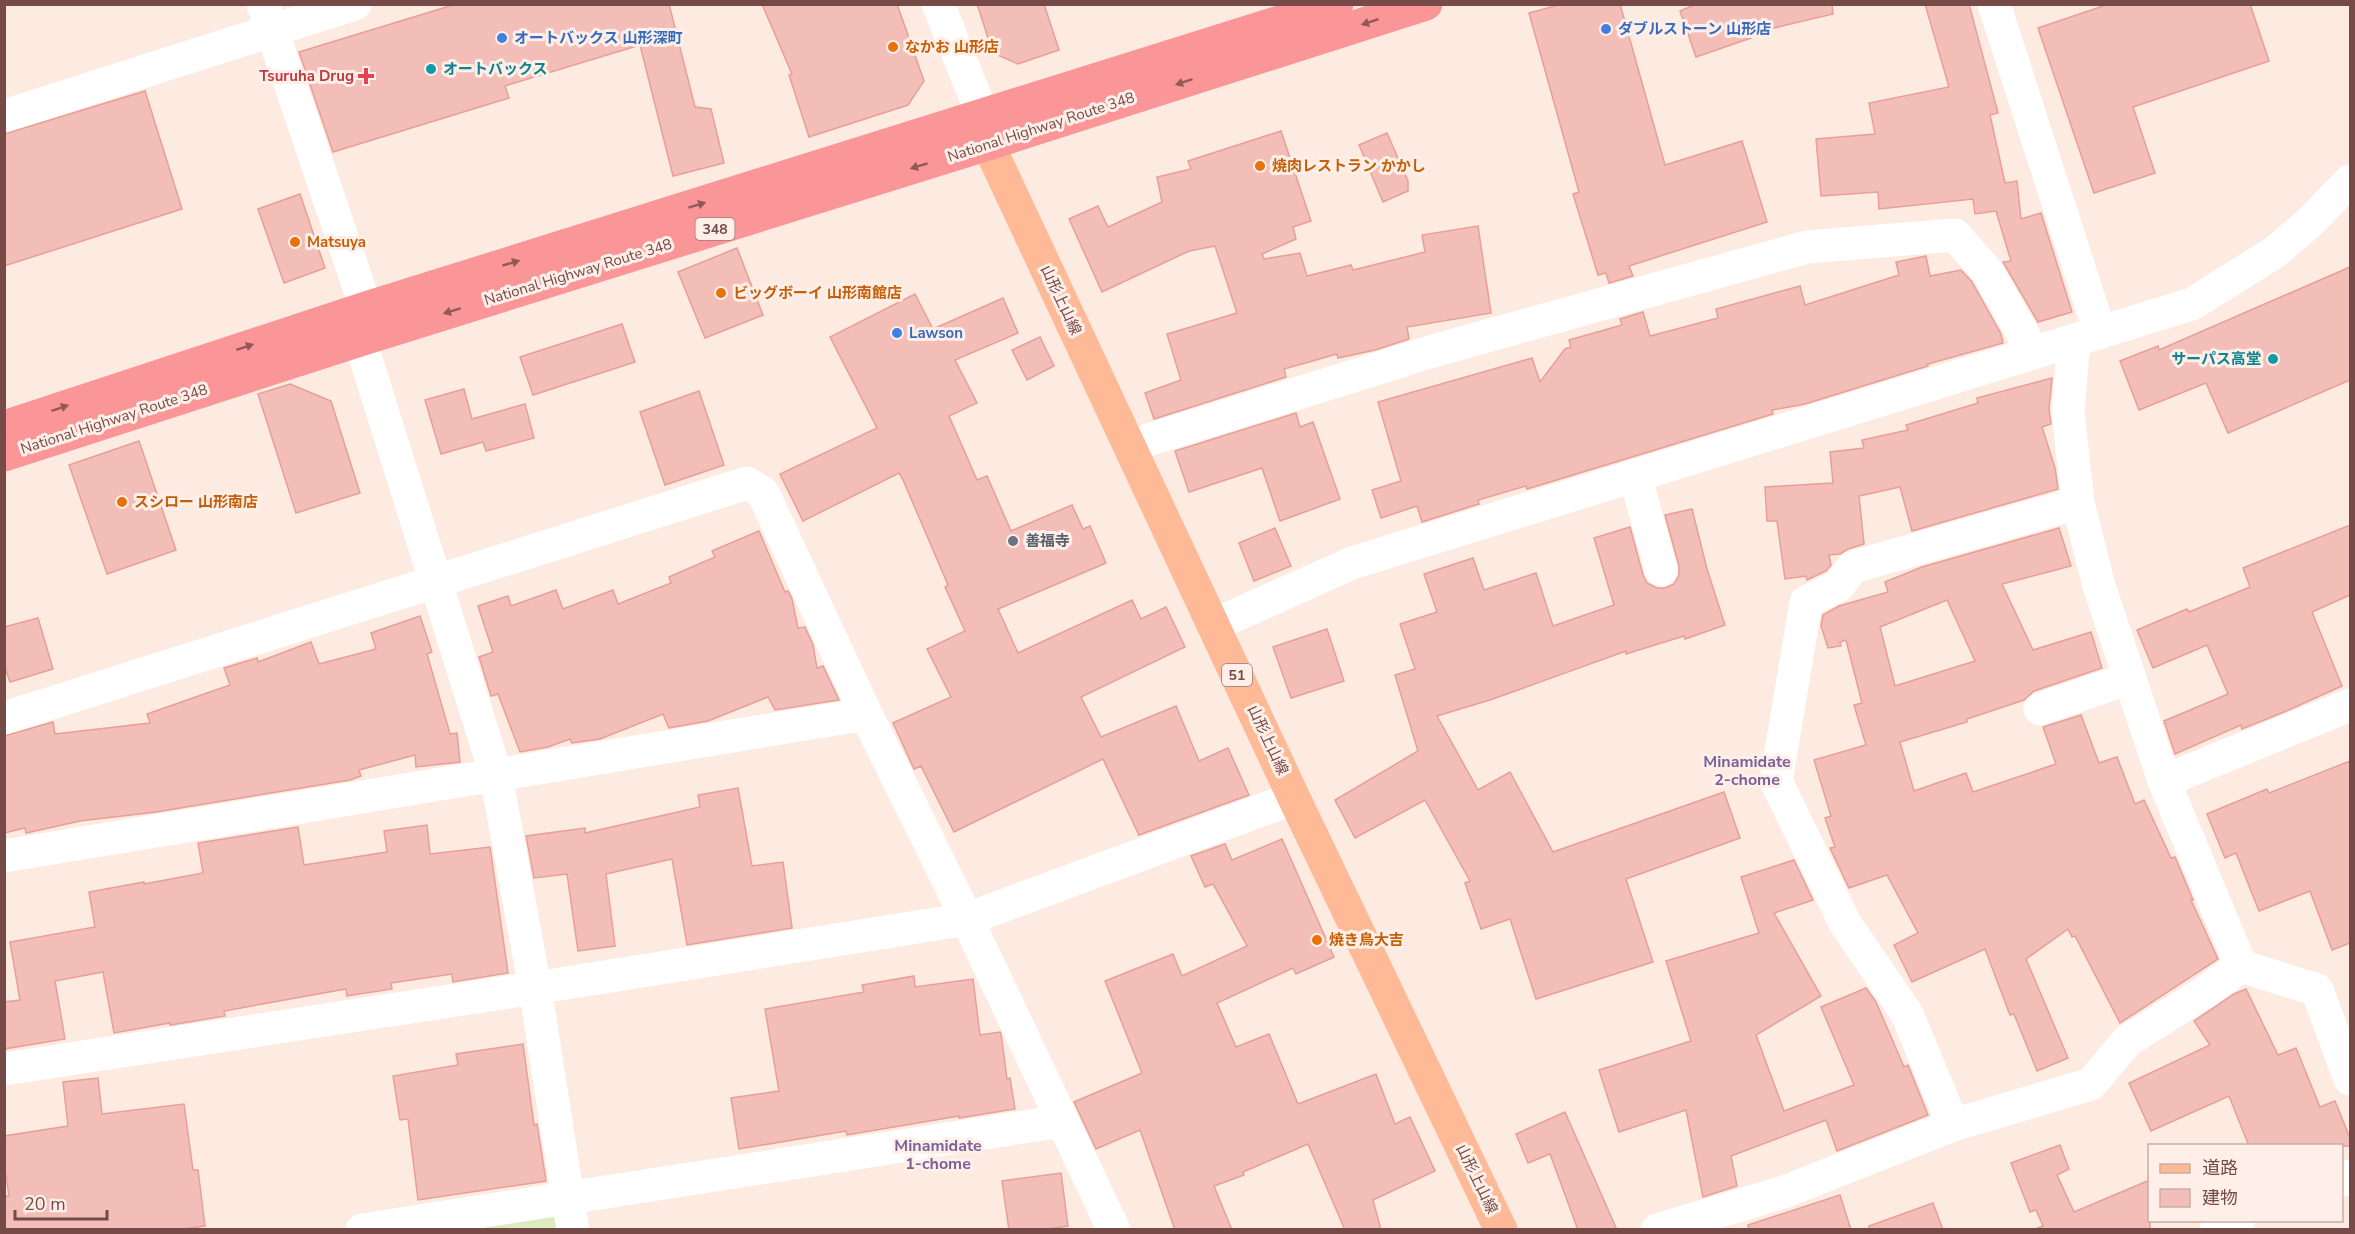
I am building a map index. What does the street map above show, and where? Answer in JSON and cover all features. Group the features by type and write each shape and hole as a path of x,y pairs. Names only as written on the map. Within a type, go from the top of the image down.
{"highway":[{"name":"National Highway Route 348","path":"4,455 360,340 986,130 1337,4"},
{"name":"National Highway Route 348","path":"4,427 366,308 1426,4"}],"main road":[{"name":"山形上山線","path":"986,130 1128,446 1501,1230"}],"street":[{"path":"4,116 267,17 355,4"},
{"path":"938,4 986,130"},
{"path":"1994,4 2087,337 2068,411 2078,503 2099,586 2164,781 2241,966 2317,990 2350,1079"},
{"path":"267,17 366,308"},
{"path":"1214,625 1352,563 2192,304 2275,252 2309,223 2350,181"},
{"path":"1128,446 1433,351 1807,247 1955,235 1987,271 2033,352"},
{"path":"360,340 496,775 535,988 573,1230"},
{"path":"1635,475 1661,570"},
{"path":"4,718 747,483 763,493 866,714 967,919 1114,1230"},
{"path":"1953,1125 1906,1014 1845,923 1776,781 1806,602 1838,586 1853,567 2078,503"},
{"path":"2040,709 2130,678"},
{"path":"2164,781 2350,705"},
{"path":"4,856 866,714"},
{"path":"4,1069 967,919 1294,798"},
{"path":"1658,1230 1784,1192 1953,1125 2091,1084 2127,1041 2205,992 2241,966"},
{"path":"362,1230 1062,1121"},
{"path":"2216,1230 2236,1222"}],"green space":[{"path":"568,1197 573,1230 362,1230"}],"building":[{"name":"オートバックス","path":"456,4 669,4 695,107 711,109 724,163 673,176 640,45 505,86 509,98 333,152 299,52"},
{"path":"762,4 897,4 924,81 908,105 809,137 789,75 792,74"},
{"path":"977,4 1044,4 1059,50 1018,64 993,53"},
{"path":"1562,4 1620,4 1665,165 1742,141 1767,222 1629,266 1633,276 1609,283 1606,273 1598,275 1573,194 1579,192 1529,13"},
{"path":"1697,4 1832,4 1833,14 1749,34 1751,38 1696,57 1680,11"},
{"path":"1925,4 1969,4 1998,113 1990,115 2005,183 2017,181 2021,219 2041,213 2072,312 2038,322 2003,262 2011,261 1996,211 1975,214 1973,199 1879,209 1878,192 1821,196 1816,139 1875,134 1869,103 1949,87"},
{"path":"2109,4 2250,4 2269,61 2133,107 2155,173 2094,193 2038,28"},
{"path":"145,91 182,209 4,266 4,134"},
{"path":"1281,131 1311,221 1293,227 1296,239 1262,254 1264,259 1300,253 1307,276 1351,265 1353,270 1425,252 1422,235 1478,226 1491,313 1407,327 1409,339 1375,350 1338,358 1337,354 1284,369 1286,377 1154,419 1145,393 1181,380 1167,334 1237,313 1215,246 1189,251 1102,292 1069,219 1098,206 1108,227 1162,202 1157,177 1191,169 1188,161"},
{"path":"1387,133 1408,181 1408,191 1383,202 1359,145"},
{"path":"300,194 325,268 284,283 258,209"},
{"name":"ビッグボーイ 山形南館店","path":"737,248 763,315 705,338 678,272"},
{"path":"1926,256 1930,276 1961,270 1972,282 2001,334 2003,343 1928,364 1928,366 1805,404 1772,410 1773,414 1527,489 1526,486 1478,500 1479,504 1422,522 1417,506 1381,518 1372,490 1401,481 1378,402 1532,358 1540,382 1565,349 1571,347 1569,340 1622,325 1620,319 1643,312 1650,336 1718,318 1716,309 1800,286 1805,305 1899,275 1896,262"},
{"name":"サーパス高堂","path":"2350,267 2350,380 2228,433 2206,383 2139,410 2120,361 2158,346 2159,350"},
{"path":"915,294 933,329 1003,298 1018,333 955,360 977,403 949,416 977,480 987,476 1011,531 1072,505 1083,529 1090,526 1106,563 998,609 1018,653 1132,600 1141,619 1166,607 1185,647 1081,697 1101,737 1176,706 1199,761 1228,748 1249,795 1139,835 1103,759 954,832 921,766 914,769 893,723 951,697 927,649 965,631 903,480 899,473 803,521 780,474 877,428 830,337"},
{"path":"622,324 635,362 533,395 520,357"},
{"path":"1040,337 1054,366 1027,380 1012,350"},
{"path":"2052,378 2049,409 2051,424 2042,427 2055,468 2058,489 1912,531 1900,487 1859,496 1864,544 1840,554 1829,555 1831,565 1826,571 1807,580 1806,576 1785,579 1777,521 1767,521 1765,487 1833,483 1830,452 1864,448 1862,440 1908,430 1906,425 1978,403 1977,398"},
{"path":"290,384 331,401 360,493 296,513 258,394"},
{"path":"464,389 472,419 525,404 534,438 486,451 483,442 441,454 425,400"},
{"path":"699,391 724,465 665,485 640,412"},
{"path":"1296,413 1300,427 1313,422 1340,499 1280,521 1262,468 1189,492 1175,451"},
{"path":"139,441 176,550 107,574 69,465"},
{"path":"1692,509 1707,569 1725,625 1685,639 1684,636 1626,654 1626,651 1493,699 1437,716 1478,790 1510,772 1553,852 1724,792 1740,838 1626,879 1653,962 1536,999 1510,919 1481,929 1465,883 1470,881 1425,800 1355,838 1335,800 1418,751 1395,675 1415,669 1400,624 1437,612 1424,574 1473,558 1484,590 1536,573 1553,626 1614,605 1594,538 1630,527 1647,583 1657,588 1665,588 1674,584 1679,575 1679,566 1665,515"},
{"path":"2350,525 2350,595 2312,612 2342,686 2284,712 2242,729 2241,725 2175,754 2164,721 2228,694 2207,645 2153,668 2137,630 2187,609 2189,612 2250,587 2243,568"},
{"path":"1275,528 1291,566 1254,581 1239,543"},
{"path":"2059,528 2071,566 2002,584 2033,650 2091,632 2102,668 2034,691 2024,700 1967,719 1967,722 1900,742 1914,791 1966,773 1973,792 2056,764 2043,727 2081,715 2099,763 2117,757 2135,804 2144,800 2171,858 2175,857 2193,900 2191,900 2218,959 2120,1023 2075,936 2072,937 2068,929 2026,959 2068,1058 2037,1071 2014,1014 2010,1015 1985,949 1912,982 1894,945 1918,933 1887,875 1849,888 1830,848 1835,847 1825,818 1831,816 1814,760 1866,745 1854,705 1862,703 1846,640 1840,642 1841,646 1828,648 1821,626 1823,615 1839,606 1888,592 1885,582 1922,567","holes":["1947,600 1975,661 1895,686 1880,627"]},
{"path":"759,531 785,592 788,591 792,599 798,628 805,627 813,645 817,668 823,666 839,700 775,710 768,697 708,721 669,728 663,714 600,739 572,743 570,739 548,747 520,752 498,694 491,696 479,657 493,652 478,606 508,596 511,606 556,590 563,609 613,590 618,604 671,583 669,577 715,557 712,551"},
{"path":"420,616 432,652 427,654 450,734 457,733 460,762 416,767 415,755 359,770 361,776 350,780 156,812 80,821 26,833 25,828 4,833 4,736 53,722 55,734 150,723 147,714 230,685 224,668 257,658 258,662 311,642 319,664 376,649 371,633"},
{"path":"38,618 53,669 10,682 4,665 4,627"},
{"path":"1327,629 1344,681 1291,698 1273,647"},
{"path":"2350,761 2350,943 2332,950 2310,891 2259,911 2236,853 2225,858 2207,814 2267,789 2269,793"},
{"path":"738,788 752,866 783,862 792,928 687,945 672,859 606,874 615,946 578,951 567,874 534,878 526,836 585,828 585,833 700,807 698,795"},
{"path":"427,825 430,854 490,847 508,973 453,982 452,974 391,983 392,989 347,996 346,989 224,1011 225,1016 114,1033 103,972 55,981 65,1039 4,1049 4,1002 20,1000 10,942 95,927 89,892 203,873 198,843 298,827 304,865 387,852 384,831"},
{"path":"1282,839 1334,957 1296,974 1293,968 1217,1003 1236,1047 1269,1034 1298,1104 1376,1074 1395,1124 1410,1117 1435,1171 1373,1200 1381,1230 1345,1230 1308,1144 1243,1172 1244,1175 1214,1186 1232,1230 1175,1230 1140,1130 1096,1149 1074,1102 1142,1073 1105,981 1173,954 1182,976 1247,946 1213,884 1205,887 1191,856 1225,844 1232,860"},
{"path":"1794,860 1813,900 1774,913 1821,996 1756,1035 1784,1111 1854,1085 1821,1007 1866,988 1876,1002 1904,1067 1908,1065 1928,1115 1837,1151 1826,1120 1731,1156 1737,1186 1703,1197 1686,1110 1619,1132 1599,1070 1691,1041 1666,961 1759,933 1741,877"},
{"path":"914,976 915,987 973,979 980,1035 1000,1032 1001,1034 1007,1079 1010,1078 1015,1109 847,1135 846,1131 739,1149 731,1098 779,1091 765,1009 864,992 862,985"},
{"path":"2246,989 2278,1055 2296,1048 2320,1107 2335,1101 2350,1138 2350,1146 2343,1146 2343,1144 2248,1144 2229,1096 2151,1131 2129,1083 2210,1045 2194,1021 2234,994"},
{"path":"523,1044 534,1125 537,1124 546,1181 418,1200 408,1119 400,1120 393,1076 458,1065 456,1054"},
{"path":"98,1078 102,1114 184,1104 193,1170 198,1170 205,1226 175,1230 4,1230 4,1196 9,1196 4,1163 4,1136 68,1126 63,1082"},
{"path":"1565,1112 1617,1230 1578,1230 1550,1154 1528,1163 1516,1134"},
{"path":"2060,1145 2069,1169 2057,1175 2074,1212 2148,1181 2150,1230 2033,1230 2043,1226 2036,1210 2030,1212 2011,1163"},
{"path":"1061,1173 1068,1226 1040,1230 1009,1230 1002,1181"},
{"path":"1840,1195 1851,1230 1749,1230 1748,1225"},
{"path":"1933,1203 1943,1230 1869,1230 1869,1226"}],"place":[{"name":"ダブルストーン 山形店","path":"1606,29"},
{"name":"オートバックス 山形深町","path":"502,38"},
{"name":"なかお 山形店","path":"893,47"},
{"name":"オートバックス","path":"431,69"},
{"name":"Tsuruha Drug","path":"366,76"},
{"name":"焼肉レストラン かかし","path":"1260,166"},
{"name":"Matsuya","path":"295,242"},
{"name":"ビッグボーイ 山形南館店","path":"721,293"},
{"name":"Lawson","path":"897,333"},
{"name":"サーパス高堂","path":"2273,359"},
{"name":"スシロー 山形南店","path":"122,502"},
{"name":"善福寺","path":"1013,541"},
{"name":"焼き鳥大吉","path":"1317,940"}],"district":[{"name":"Minamidate 2-chome","path":"1747,771"},
{"name":"Minamidate 1-chome","path":"938,1155"}]}
